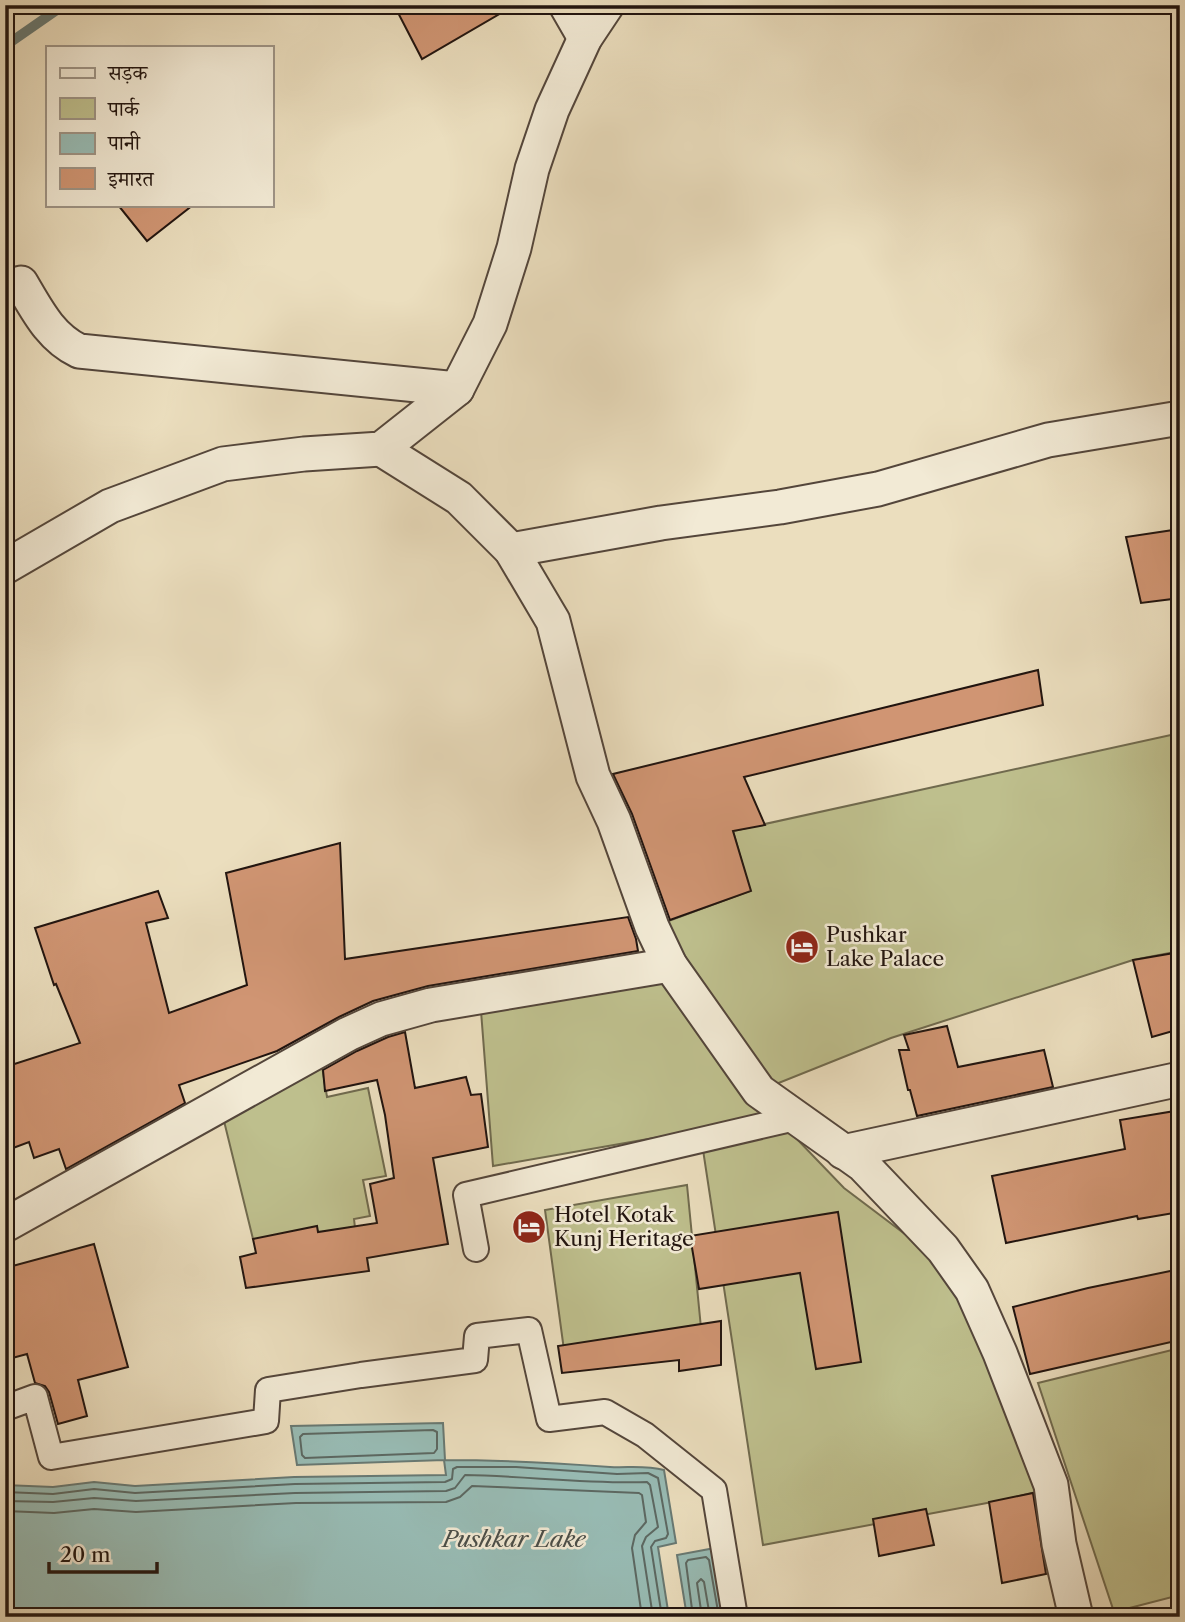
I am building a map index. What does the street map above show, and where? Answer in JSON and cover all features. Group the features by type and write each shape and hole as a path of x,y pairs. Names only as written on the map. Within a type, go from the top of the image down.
{"street":[{"path":"566,5 585,38"},
{"path":"5,567 110,506 223,464 304,454 382,449 457,389 490,324 514,248 532,169 552,110 585,38 607,5"},
{"path":"21,283 51,332 64,344 79,351 457,389"},
{"path":"511,550 878,489 1048,440 1180,418"},
{"path":"382,449 459,498 511,550 553,621 593,776 614,821 652,927 670,965 759,1091 863,1165 943,1249 972,1290 983,1311 1051,1485 1059,1544 1076,1617"},
{"path":"6,1221 348,1034 381,1019 431,1005 670,965"},
{"path":"843,1152 1180,1079"},
{"path":"475,1249 466,1195 795,1118"},
{"path":"5,1408 35,1397 51,1457 266,1420 268,1390 475,1360 477,1336 529,1330 549,1419 605,1412 645,1436 714,1490 735,1617"}],"green space":[{"path":"1180,733 1180,951 1133,960 891,1038 761,1090 655,926 750,891 733,831"},
{"path":"668,971 742,1082 844,1188 987,1296 1049,1489 763,1545 700,1130 493,1166 481,1011"},
{"path":"322,1066 327,1097 368,1088 386,1176 363,1180 370,1216 354,1219 356,1236 253,1239 224,1121"},
{"path":"687,1185 701,1328 564,1350 545,1210"},
{"path":"1180,1348 1180,1595 1114,1612 1038,1383"}],"water":[{"name":"Pushkar Lake","path":"443,1423 445,1460 664,1470 676,1543 658,1547 669,1617 5,1617 5,1485 53,1487 94,1482 135,1486 294,1477 446,1475 444,1460 297,1465 291,1426"},
{"path":"715,1548 726,1617 687,1617 677,1555"}],"building":[{"path":"394,5 515,5 422,59"},
{"path":"119,206 192,206 147,241"},
{"path":"1180,529 1180,598 1141,603 1126,537"},
{"path":"1038,670 1043,705 744,777 765,825 733,831 751,891 670,920 632,814 613,774"},
{"path":"340,843 345,959 628,917 638,951 428,986 373,1001 277,1051 179,1085 185,1103 66,1169 59,1149 34,1158 29,1142 5,1151 5,1067 80,1043 56,984 54,985 35,928 158,891 168,918 146,923 169,1013 247,985 226,873"},
{"path":"1180,952 1180,1029 1152,1037 1133,960"},
{"path":"947,1026 958,1067 1044,1050 1053,1087 917,1116 899,1050 909,1050 904,1035"},
{"path":"405,1032 415,1088 466,1077 471,1095 481,1094 488,1147 433,1158 448,1244 367,1258 369,1271 246,1288 240,1257 256,1253 253,1239 317,1226 318,1232 377,1223 370,1184 394,1178 377,1080 325,1091 323,1070 357,1051"},
{"path":"1175,1111 1180,1140 1180,1212 1138,1219 1137,1216 1006,1243 992,1176 1125,1149 1120,1120"},
{"path":"838,1212 861,1362 816,1369 800,1273 699,1289 690,1236"},
{"path":"94,1244 128,1367 78,1380 87,1416 58,1424 49,1392 45,1386 35,1383 27,1354 5,1360 5,1268"},
{"path":"1180,1269 1180,1340 1030,1374 1013,1307"},
{"path":"721,1321 721,1365 679,1371 679,1360 562,1373 558,1346"},
{"path":"1033,1493 1046,1574 1002,1583 989,1502"},
{"path":"926,1509 934,1545 879,1556 873,1519"}],"waterway":[{"path":"5,46 64,5"}],"place":[{"name":"Pushkar Lake Palace","path":"802,947"},
{"name":"Hotel Kotak Kunj Heritage","path":"529,1227"}]}
